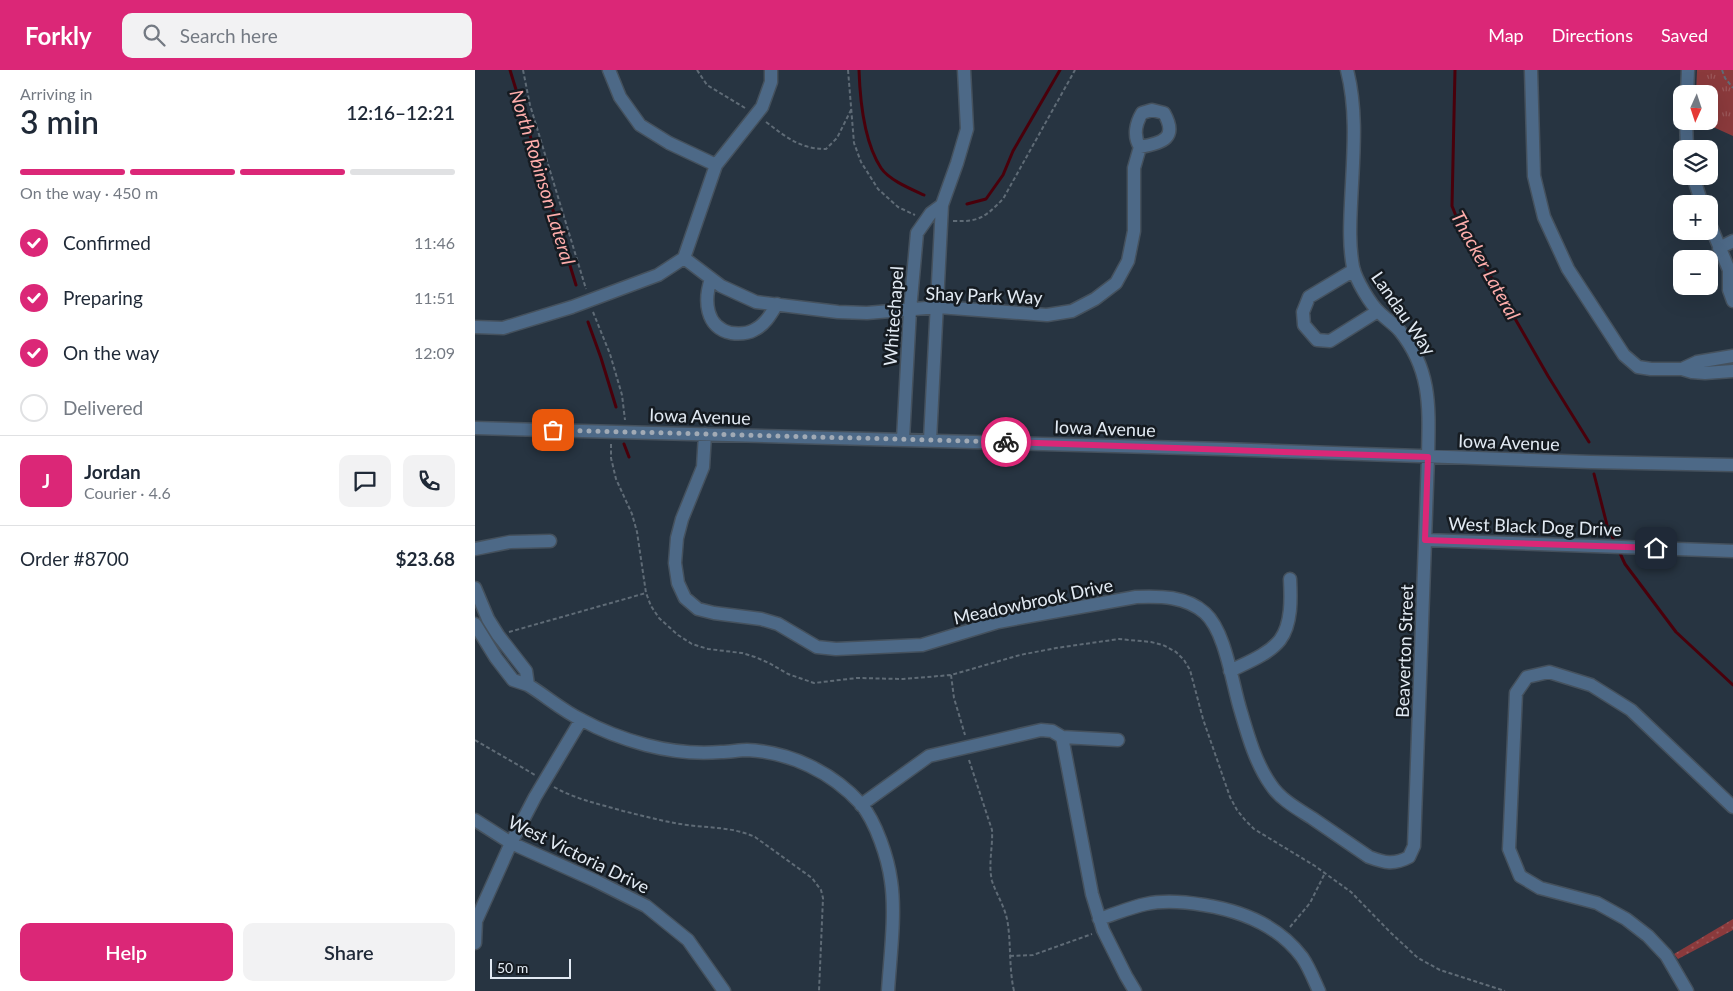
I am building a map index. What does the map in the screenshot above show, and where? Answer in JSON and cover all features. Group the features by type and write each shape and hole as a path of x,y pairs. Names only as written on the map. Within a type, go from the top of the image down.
{"street":[{"path":"609,70 620,97 640,125 669,143 716,165"},
{"path":"475,327 503,328 590,300 658,275 684,258 716,165 762,107 771,82 771,70"},
{"name":"Whitechapel","path":"930,440 942,205 967,129 964,70"},
{"name":"Landau Way","path":"1347,70 1354,110 1350,241 1354,270 1364,291 1378,311 1399,330 1418,357 1426,382 1429,416 1428,457"},
{"path":"1531,70 1534,176 1544,217 1568,269 1624,355 1638,366 1651,368 1682,368 1697,362 1733,356"},
{"path":"1687,85 1688,70"},
{"name":"Shay Park Way","path":"684,258 721,286 756,302 838,312 867,313 938,307 1047,315 1072,311 1095,299 1116,283 1128,261 1134,231 1134,168 1140,147"},
{"name":"Whitechapel","path":"903,439 910,310 917,233 931,213 942,205"},
{"path":"1716,240 1731,272 1729,290 1733,301"},
{"path":"1719,248 1733,241"},
{"path":"1354,270 1309,297 1303,312 1304,325 1317,340 1330,341 1378,311"},
{"path":"711,278 707,296 708,310 715,324 728,332 743,333 753,331 767,319 777,304"},
{"path":"1682,368 1698,373 1733,371"},
{"name":"Iowa Avenue","path":"475,428 903,439 1428,457 1733,465"},
{"name":"Meadowbrook Drive","path":"705,434 703,467 682,519 677,538 675,563 678,583 685,598 698,609 713,613 761,619 778,624 817,647 836,649 922,645 998,622 1136,597 1174,598 1190,603 1204,612 1214,624 1259,764 1273,788 1290,804 1381,862 1391,864 1401,861 1409,857 1414,846"},
{"name":"Beaverton Street","path":"1414,846 1428,457"},
{"name":"West Black Dog Drive","path":"1425,540 1733,550"},
{"path":"475,549 510,542 550,541"},
{"path":"1230,671 1263,654 1280,640 1287,624 1291,596 1290,579"},
{"path":"475,588 488,619 526,671 528,685"},
{"path":"488,619 475,624 496,658 513,680 528,685 581,720 647,746 681,751 719,752 747,750 780,755 803,762 830,777 861,805 879,836 888,861 892,883 893,904 888,991"},
{"path":"1687,991 1666,955 1648,936 1626,919 1597,903 1539,888 1520,876 1509,849 1516,693 1527,677 1549,672 1591,685 1631,710 1733,807"},
{"path":"475,942 477,921 511,843 581,720"},
{"path":"861,805 929,756 966,746 1041,730 1052,731 1062,737 1118,740"},
{"path":"1062,737 1092,894 1101,924 1135,991"},
{"name":"West Victoria Drive","path":"475,820 511,843 596,881 646,906 688,940 724,991"},
{"path":"1101,924 1147,903 1170,902 1224,908 1251,917 1283,936 1302,957 1319,991"}],"path":[{"path":"523,70 530,104 594,314 610,354 625,415 625,432"},
{"path":"697,70 707,85 756,115 792,141 813,149 826,149 837,138 852,108"},
{"path":"1723,70 1725,78 1733,88"},
{"path":"611,432 611,458 615,479 632,514 637,532 646,593 659,618 678,635 693,644 708,649 742,653 755,657 803,680 814,683 857,678 903,679 951,674 1020,655 1119,639 1163,645 1176,652 1190,670 1203,720 1230,797 1237,810 1254,828 1325,873 1351,892 1418,958 1440,970 1505,991"},
{"path":"498,635 646,593"},
{"path":"951,674 954,698 964,728 969,762 992,830 993,840 990,869 993,882 1006,912 1014,991"},
{"path":"475,740 573,796 667,822 733,829 755,837 812,878 821,890 823,906 819,991"},
{"path":"1283,936 1310,903 1325,873"},
{"path":"1010,956 1033,955 1101,924"}],"green space":[{"path":"1697,70 1733,70 1733,136 1718,129 1718,85 1696,85"},
{"path":"1733,919 1733,930 1678,959 1674,954"}],"waterway":[{"name":"North Robinson Lateral","path":"510,70 576,285"},
{"name":"Thacker Lateral","path":"859,70 864,121 875,158 889,176 924,195"},
{"name":"Thacker Lateral","path":"967,204 986,199 1003,175 1013,151 1060,70"},
{"name":"Thacker Lateral","path":"1455,70 1452,206 1548,376 1589,442"},
{"name":"North Robinson Lateral","path":"588,322 616,407"},
{"name":"North Robinson Lateral","path":"624,444 629,457"},
{"name":"Thacker Lateral","path":"1594,474 1607,525 1615,543"},
{"name":"Thacker Lateral","path":"1619,551 1625,564 1676,632 1733,685"}],"way so far":[{"path":"553,430 1006,442"}],"route":[{"path":"1006,442 1428,457 1425,540 1656,548"}]}
